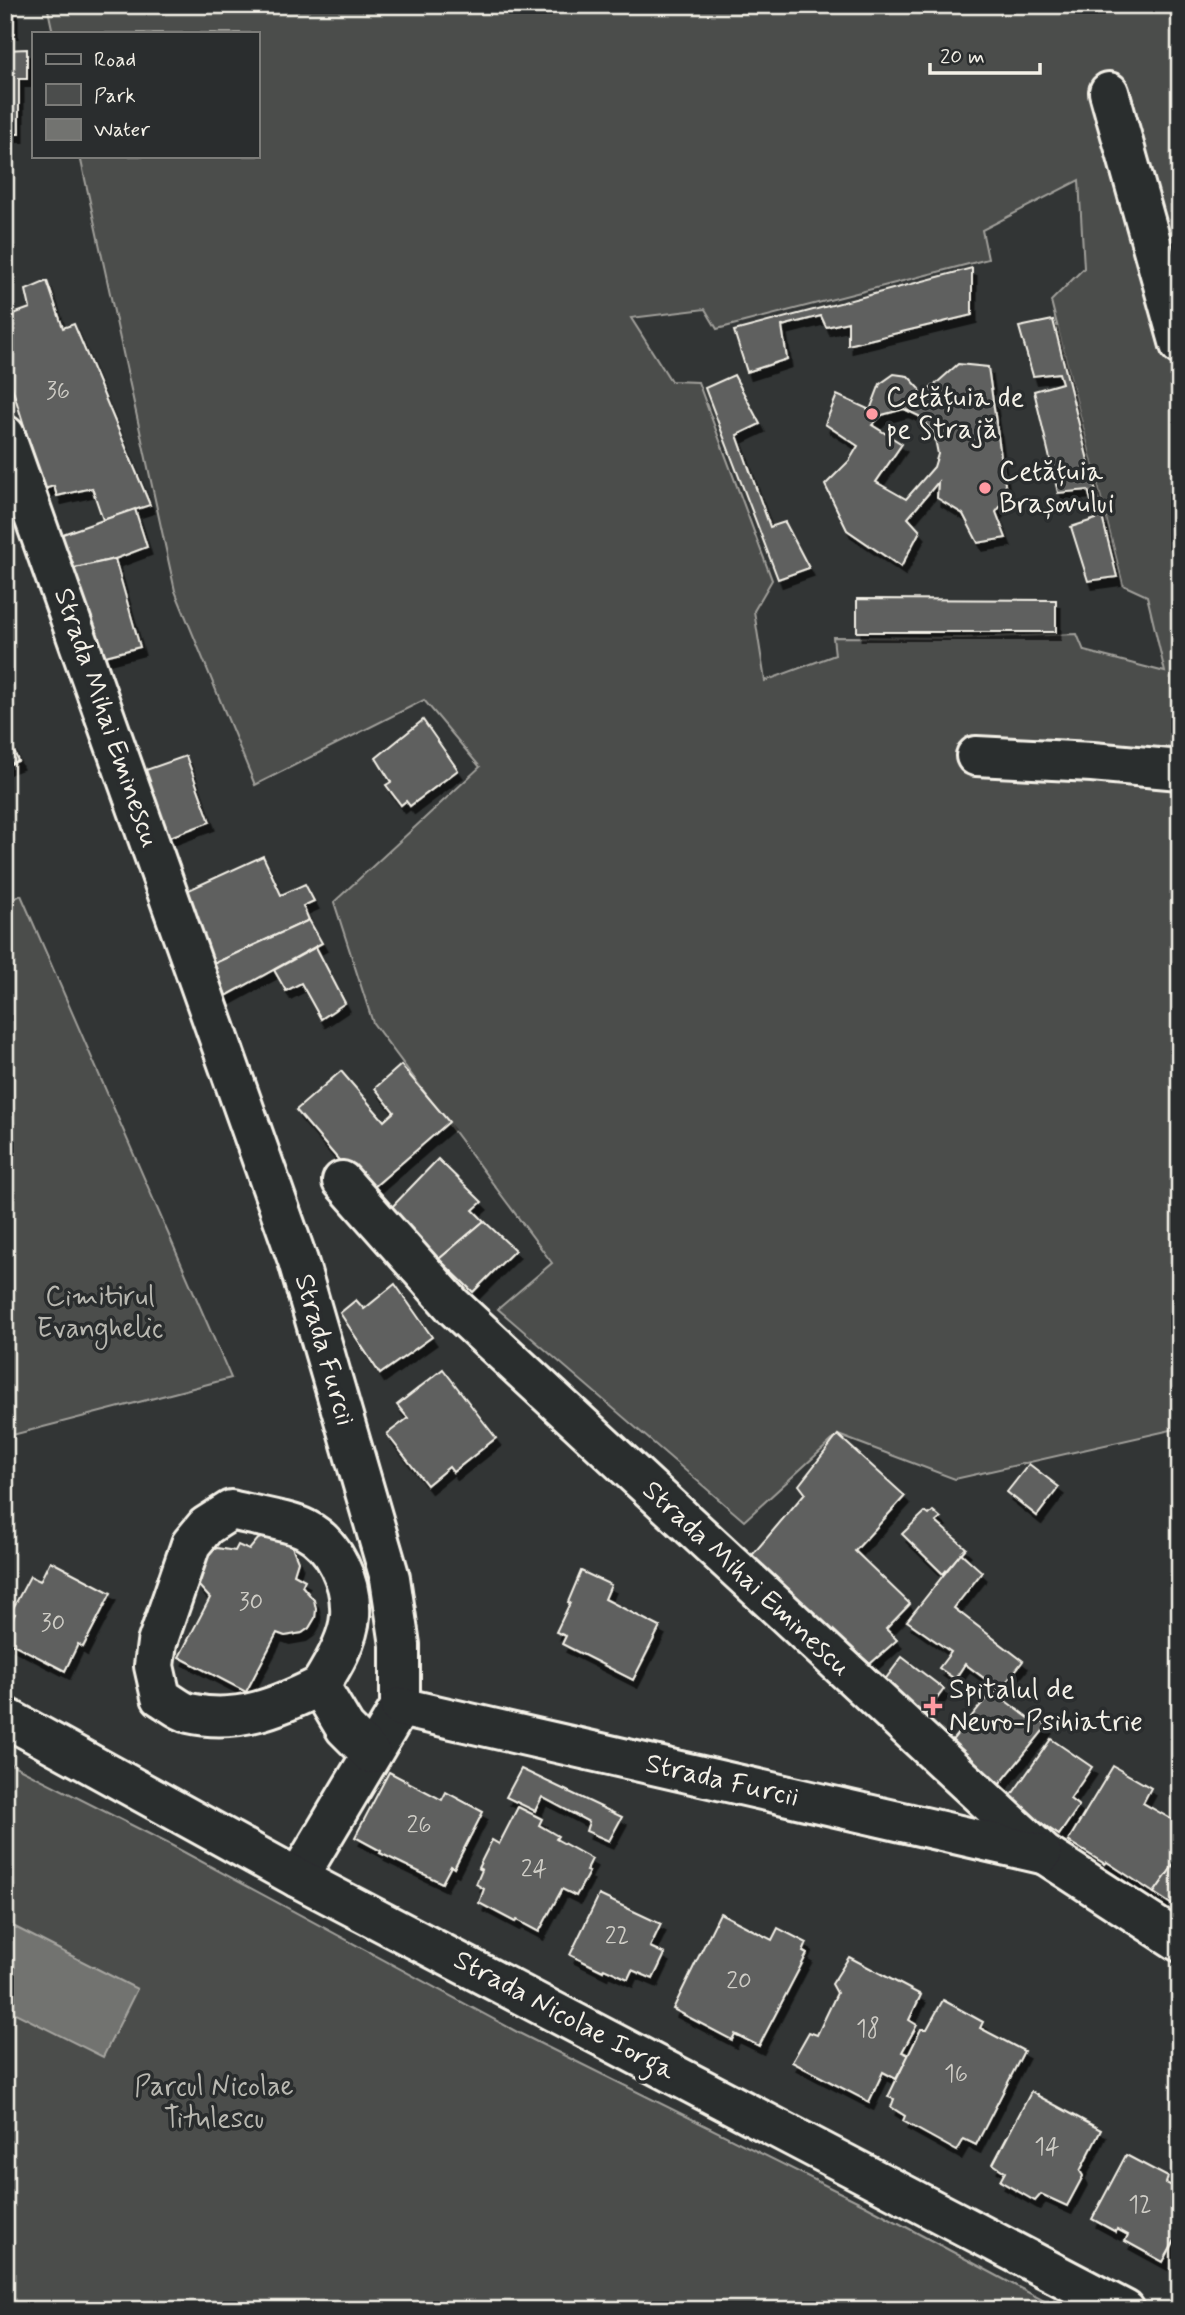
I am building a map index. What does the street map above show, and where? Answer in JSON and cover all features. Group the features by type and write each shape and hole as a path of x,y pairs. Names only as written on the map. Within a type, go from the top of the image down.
{"street":[{"path":"1109,92 1180,345"},
{"name":"Strada Mihai Eminescu","path":"5,435 206,1001"},
{"path":"976,756 1180,770"},
{"name":"Strada Furcii","path":"206,1001 298,1261 390,1578 400,1645 400,1707 1044,1854"},
{"name":"Strada Mihai Eminescu","path":"342,1181 453,1306 1044,1854 1180,1942"},
{"path":"231,1510 305,1529 332,1551 346,1582 351,1618 338,1657 320,1686 296,1698 236,1718 187,1713 161,1697 154,1666 157,1643 191,1544 206,1526 231,1510"},
{"path":"320,1686 345,1728 371,1754"},
{"path":"298,1878 400,1707"},
{"name":"Strada Nicolae Iorga","path":"5,1717 298,1878 1125,2310"}],"green space":[{"path":"47,5 1180,5 1180,1428 955,1479 838,1435 744,1521 498,1309 552,1263 373,1023 334,902 480,767 424,700 255,785 175,591 80,158 259,158 259,32 53,32","holes":["1079,180 1084,268 1051,301 1123,585 1147,596 1165,672 1084,651 1077,634 963,638 833,637 835,655 765,681 754,611 772,580 698,382 671,381 631,318 705,309 717,329 988,259 982,230"]},
{"name":"Cimitirul Evanghelic","path":"21,895 231,1378 5,1437 5,903"},
{"name":"Parcul Nicolae Titulescu","path":"5,1761 169,1844 519,2033 865,2205 1061,2310 5,2310"}],"water":[{"path":"5,1922 137,1989 103,2057 5,2008"}],"building":[{"path":"5,5 13,5 13,30 5,30"},
{"path":"27,49 27,79 19,79 19,134 5,134 5,50"},
{"path":"972,268 972,315 848,345 848,322 826,327 821,316 782,326 787,359 747,372 734,331"},
{"path":"47,281 63,328 74,324 150,505 103,520 92,488 57,496 54,486 44,489 5,365 5,347 8,346 5,339 5,317 30,308 26,290"},
{"path":"1053,320 1117,577 1088,581 1071,527 1096,519 1088,490 1058,493 1034,391 1062,383 1059,373 1033,376 1019,327"},
{"path":"958,364 988,367 1007,498 996,512 1006,538 978,543 963,514 937,498 938,482 908,518 920,531 901,567 847,530 825,485 849,461 858,446 825,424 837,395 870,410 880,384 894,374 908,376 920,389 921,397","holes":["904,409 919,416 934,434 938,454 934,467 906,499 876,482 902,444 872,425 882,415"]},
{"path":"734,375 760,424 737,435 770,527 785,522 809,568 778,579 705,388"},
{"path":"135,509 147,547 115,559 66,570 57,536"},
{"path":"115,559 140,647 90,660 66,570"},
{"path":"857,599 1056,600 1056,632 857,632"},
{"path":"423,720 458,770 410,806 406,801 401,805 386,785 391,782 376,758"},
{"path":"5,729 18,761 5,766"},
{"path":"186,756 210,822 167,838 143,771"},
{"path":"263,856 281,895 305,884 314,901 303,906 309,920 213,964 182,893"},
{"path":"309,920 322,943 226,996 213,964"},
{"path":"316,947 345,1003 321,1019 301,983 286,991 274,970"},
{"path":"401,1065 449,1122 367,1193 296,1110 341,1071 384,1121 394,1112 375,1088"},
{"path":"438,1159 482,1202 473,1210 484,1221 439,1259 389,1210"},
{"path":"484,1221 515,1250 473,1292 439,1259"},
{"path":"395,1284 432,1337 380,1374 340,1313 356,1300 364,1309"},
{"path":"443,1369 496,1438 453,1472 449,1467 427,1485 387,1434 408,1418 397,1405"},
{"path":"838,1435 905,1496 855,1551 910,1604 886,1629 897,1640 870,1664 748,1560 805,1493 799,1485"},
{"path":"1029,1464 1059,1487 1037,1516 1007,1492"},
{"path":"933,1511 941,1518 936,1522 966,1548 943,1574 902,1534 925,1512 929,1515"},
{"path":"267,1536 291,1544 298,1561 294,1574 305,1580 302,1586 314,1600 315,1618 302,1633 285,1636 277,1633 246,1692 179,1657 210,1598 198,1585 196,1576 208,1552 217,1548 235,1551 238,1545 249,1550 258,1539"},
{"path":"961,1553 982,1572 954,1608 1023,1661 1000,1690 965,1664 955,1679 939,1668 951,1652 907,1621"},
{"path":"50,1561 111,1593 83,1647 78,1644 65,1671 5,1640 5,1632 15,1614 11,1612 30,1576 40,1581"},
{"path":"581,1571 611,1585 605,1599 660,1627 633,1680 562,1644 566,1636 556,1632"},
{"path":"902,1657 944,1689 918,1724 875,1693"},
{"path":"992,1691 1033,1721 1036,1717 1047,1726 995,1790 945,1749"},
{"path":"1051,1739 1092,1767 1070,1799 1079,1806 1059,1835 1008,1800"},
{"path":"1113,1766 1151,1788 1143,1803 1180,1824 1180,1856 1154,1893 1107,1862 1105,1864 1068,1841"},
{"path":"521,1769 622,1817 609,1841 586,1831 589,1822 542,1797 535,1811 506,1797"},
{"path":"389,1772 442,1800 446,1792 483,1812 454,1868 451,1866 442,1883 380,1853 381,1851 355,1837"},
{"path":"518,1807 542,1819 539,1825 558,1836 556,1839 592,1859 586,1871 589,1872 576,1896 562,1889 539,1932 479,1903 484,1889 476,1884 482,1870 478,1868 492,1840 499,1844"},
{"path":"1180,1856 1180,1910 1154,1893"},
{"path":"599,1895 661,1924 650,1947 665,1954 653,1979 632,1970 628,1979 604,1968 603,1971 570,1955"},
{"path":"720,1913 772,1940 778,1928 807,1943 803,1952 807,1954 759,2046 735,2034 732,2040 673,2009"},
{"path":"849,1957 921,1995 909,2020 917,2025 902,2052 909,2055 896,2079 883,2072 869,2102 792,2062 809,2032 817,2035 837,1993 832,1984"},
{"path":"943,2000 983,2022 980,2028 1024,2051 976,2145 964,2139 957,2151 903,2121 905,2116 891,2107 894,2099 888,2097 921,2029 927,2029"},
{"path":"1031,2092 1101,2130 1080,2171 1083,2176 1067,2206 1041,2194 1035,2201 1000,2181 1005,2172 993,2164"},
{"path":"1126,2155 1168,2177 1166,2183 1180,2190 1180,2231 1163,2262 1125,2241 1128,2235 1117,2229 1116,2232 1092,2219"}],"place":[{"name":"Cetățuia de pe Strajă","path":"872,414"},
{"name":"Cetățuia Brașovului","path":"985,488"},
{"name":"Spitalul de Neuro-Psihiatrie","path":"933,1706"}]}
